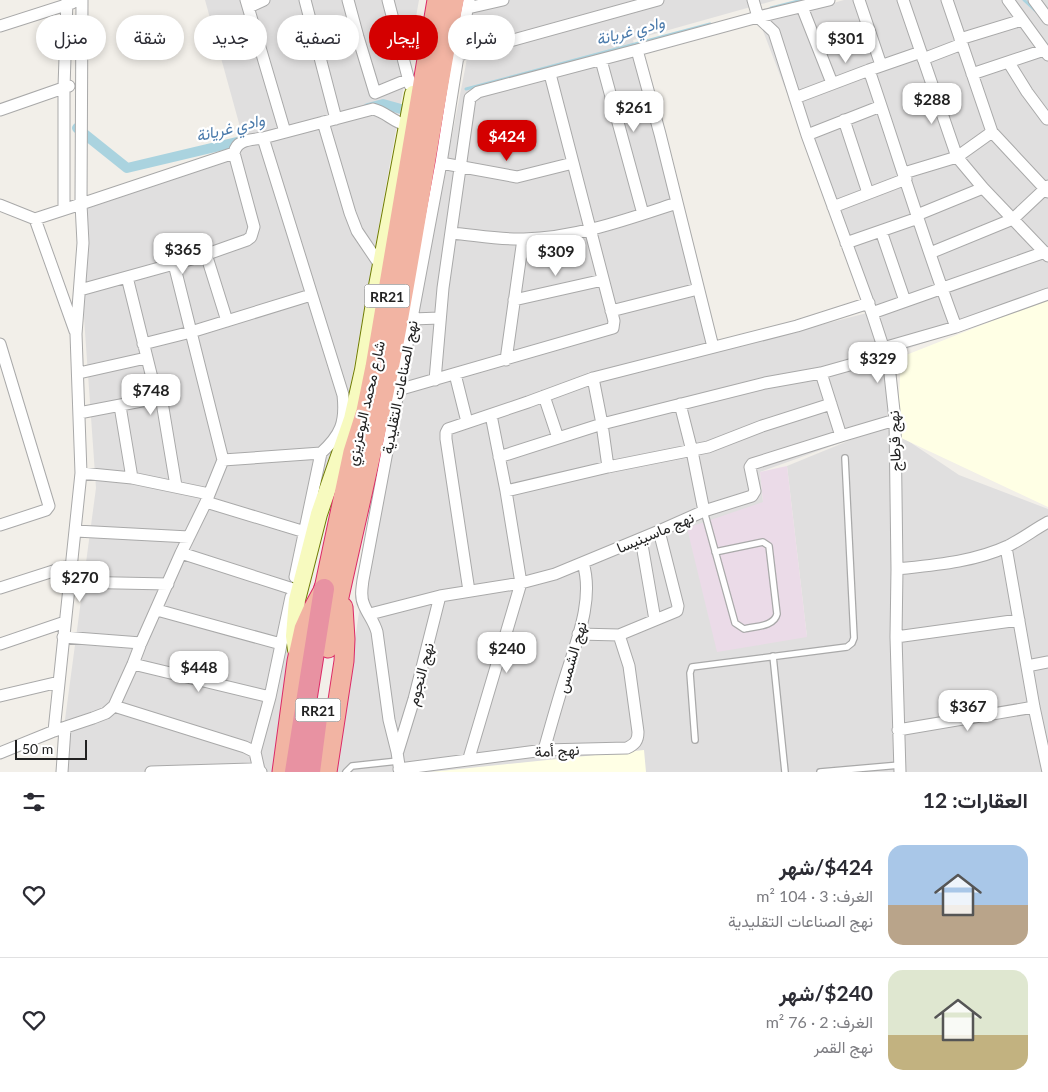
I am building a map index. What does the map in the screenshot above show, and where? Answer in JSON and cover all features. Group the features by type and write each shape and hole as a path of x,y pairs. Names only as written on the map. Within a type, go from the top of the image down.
{"highway":[{"name":"شارع محمد البوعزيزي","path":"282,772 297,661 304,629 324,590 352,452 366,411 375,367 385,272 415,88 437,0"},
{"name":"شارع محمد البوعزيزي","path":"328,648 368,467 450,60"},
{"name":"شارع محمد البوعزيزي","path":"327,772 344,661 343,577"},
{"name":"RR21","path":"295,772 324,590"},
{"name":"RR21","path":"310,772 328,648"}],"main road":[{"path":"297,661 294,636 297,600 319,514 352,419 385,272 406,125 415,88 428,0"}],"street":[{"path":"264,0 247,3 285,132"},
{"path":"305,0 336,119"},
{"path":"348,0 375,93 373,110"},
{"path":"375,93 415,88 388,0"},
{"path":"464,3 503,0"},
{"path":"515,40 658,0"},
{"path":"742,0 753,1 758,16"},
{"path":"435,380 443,288 468,109 470,98 474,94 758,16 829,0"},
{"path":"859,0 882,66"},
{"path":"469,591 446,433 453,426 491,415 593,378 870,308 906,301 1046,254 983,188 957,157 903,0"},
{"path":"930,253 1013,219 1047,189 992,132 947,0"},
{"path":"972,74 1046,53 1008,0"},
{"path":"1034,0 1048,19"},
{"path":"0,26 67,2 82,1 81,204 83,243 76,334 81,473 59,682 62,772"},
{"path":"64,210 64,87 67,2"},
{"path":"802,7 832,83"},
{"name":"نهج قرطاج","path":"758,16 774,32 807,135 870,308 890,371 895,420 896,637 900,769"},
{"path":"795,98 869,70 922,55 1022,20"},
{"path":"637,50 713,347"},
{"name":"نهج الصناعات التقليدية","path":"399,763 389,720 375,622 363,604 363,580 441,163 450,60"},
{"path":"601,60 642,214"},
{"path":"1009,62 1026,92 1047,119"},
{"path":"869,70 956,327"},
{"path":"398,390 611,330 614,325 550,74"},
{"path":"0,110 64,87 81,83"},
{"path":"807,135 881,106"},
{"path":"80,290 174,264 247,240 254,232 254,227 234,153 238,143 373,110 380,111 394,121 406,125"},
{"path":"844,120 868,193"},
{"path":"324,122 357,231 385,272"},
{"path":"832,207 905,176 957,157 992,132"},
{"path":"151,772 260,771 255,752 270,697 321,453 332,443 340,431 344,410 343,395 264,138"},
{"path":"0,205 35,219 234,153"},
{"path":"441,163 517,177 572,163"},
{"path":"846,243 881,231 983,188"},
{"path":"452,234 523,239 544,238 590,229 677,203"},
{"path":"35,219 76,334"},
{"path":"881,231 906,301"},
{"path":"506,360 523,239"},
{"path":"206,254 226,321"},
{"path":"0,752 106,713 114,706 181,553 208,498 223,460 174,264"},
{"path":"128,277 146,358 157,398 162,402 176,486"},
{"path":"514,300 603,280"},
{"path":"611,311 698,289"},
{"path":"500,457 602,424 765,383 821,373 1048,294"},
{"path":"143,344 191,332 311,295"},
{"path":"412,319 440,318"},
{"path":"0,344 49,506 46,510 0,525"},
{"path":"78,373 146,358"},
{"path":"821,373 841,436 895,420"},
{"path":"455,374 467,422"},
{"path":"593,378 608,467"},
{"path":"544,396 558,438"},
{"path":"79,413 157,398"},
{"path":"680,404 704,511"},
{"path":"506,491 608,467 692,451 831,404"},
{"path":"120,406 132,478"},
{"path":"469,758 521,583 491,415"},
{"name":"نهج ماسينيسا","path":"370,614 440,596 521,583 555,574 704,511 752,496 755,491 750,467 752,464 841,436"},
{"path":"223,460 321,453"},
{"path":"81,473 132,478 176,486 304,532"},
{"path":"897,569 949,563 1006,547 1048,522"},
{"path":"76,531 189,537"},
{"path":"578,634 618,635 677,611 678,606 659,531"},
{"path":"640,539 655,620"},
{"path":"1006,547 1034,707 1044,741 1048,772"},
{"path":"181,553 293,589"},
{"name":"نهج الشمس","path":"544,750 578,634 587,594 587,576 583,563"},
{"path":"0,588 72,565"},
{"path":"70,582 168,584"},
{"name":"نهج النجوم","path":"399,763 440,596"},
{"path":"157,610 281,644"},
{"path":"896,637 1019,620"},
{"path":"0,644 65,622"},
{"name":"نهج أمة","path":"399,763 544,750 627,748 634,744 638,739 638,732 629,666 618,635"},
{"path":"63,637 141,643"},
{"path":"1027,666 1048,662"},
{"path":"134,664 270,697"},
{"path":"0,696 59,682"},
{"path":"114,706 255,752"},
{"path":"898,730 1034,707"}],"lane":[{"path":"695,740 690,672 692,667 847,647 852,643 854,638 845,458"},
{"path":"704,511 715,552 735,623 744,629 772,623 776,619 777,614 769,546 763,542 715,552"},
{"path":"773,656 785,772"},
{"path":"346,772 352,766 399,763"},
{"path":"820,772 900,769"}],"shaded area":[{"path":"205,0 419,0 416,15 369,15 369,60 408,60 338,456 284,698 273,772 58,772 96,488 76,204 245,145 222,60 267,60 267,15 209,15"},
{"path":"474,0 776,0 633,40 710,353 871,312 760,23 844,0 1048,0 1048,298 896,353 886,426 959,475 1048,509 1048,772 336,772 359,612 466,60 515,60 515,15 472,15","holes":["865,434 787,466 807,637 763,502 760,472"]},
{"path":"1048,299 1048,507 897,436 901,357"},
{"path":"787,466 807,637 717,652 687,528 763,502 760,472"},
{"path":"644,750 646,772 431,772"}],"waterway":[{"name":"وادي غريانة","path":"771,8 802,0"},
{"name":"وادي غريانة","path":"1024,0 1038,13"},
{"name":"وادي غريانة","path":"466,89 710,24"},
{"name":"وادي غريانة","path":"368,108 383,104 401,109"},
{"name":"وادي غريانة","path":"77,128 127,168 245,140"}]}
